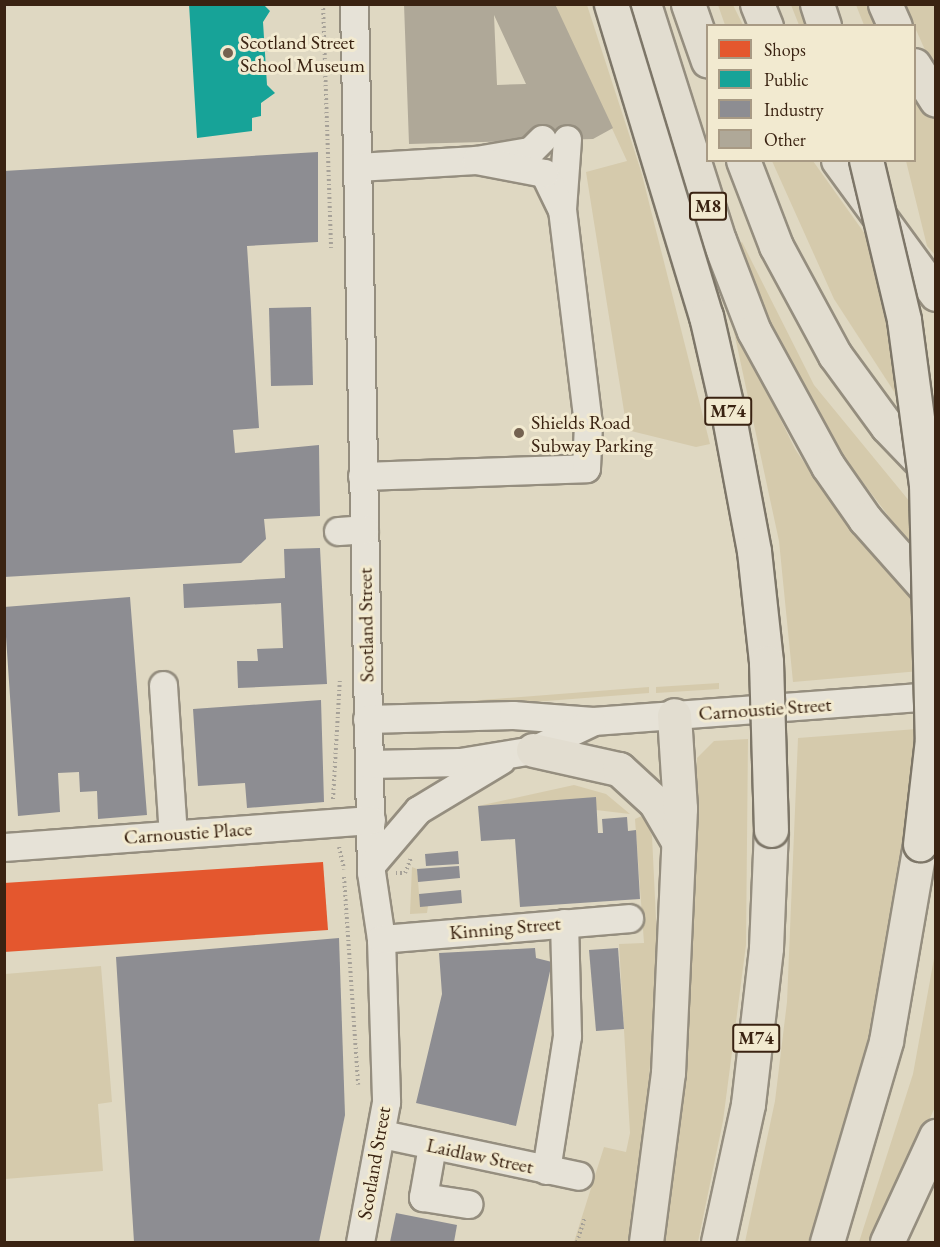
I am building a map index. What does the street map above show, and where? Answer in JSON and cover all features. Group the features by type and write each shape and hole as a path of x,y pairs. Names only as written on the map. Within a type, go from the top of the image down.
{"highway":[{"name":"M74","path":"611,4 706,316 729,412 754,551 766,662 771,831 766,948 749,1094 718,1242"},
{"name":"M8","path":"644,4 719,240 789,400 865,519 936,599"},
{"path":"688,4 706,55"},
{"path":"757,4 765,24"},
{"path":"817,4 823,24"},
{"path":"885,4 894,24"},
{"path":"916,67 936,100"},
{"name":"M8","path":"744,162 776,246 835,355 887,426 936,476"},
{"path":"839,162 936,294"},
{"path":"827,1242 886,1041 920,844 932,739 926,484 904,320 866,162"},
{"path":"646,1242 668,1073 676,838 680,808 674,715"},
{"path":"522,752 619,769 655,802 676,838"},
{"path":"887,1242 936,1136"}],"street":[{"name":"Scotland Street","path":"354,4 362,476 351,530 368,719 371,865 381,939 382,1134 360,1242"},
{"path":"357,167 476,160 530,152 555,139 588,424 586,468 362,476"},
{"path":"476,160 544,173 562,210"},
{"path":"163,685 173,834"},
{"name":"Carnoustie Street","path":"368,719 513,715 593,721 936,696"},
{"name":"Carnoustie Street","path":"371,865 418,810 522,752 593,721"},
{"name":"Carnoustie Street","path":"369,764 460,762 522,752"},
{"name":"Carnoustie Place","path":"4,847 371,820"},
{"name":"Kinning Street","path":"381,939 629,918"},
{"path":"546,1170 567,1036 564,923"},
{"name":"Laidlaw Street","path":"382,1134 579,1176"},
{"path":"432,1146 423,1197 468,1204"}],"path":[{"path":"323,4 332,262"},
{"path":"343,667 336,698 332,822 344,868 358,1088"},
{"path":"577,1242 585,1218"}],"shaded area":[{"path":"555,5 587,5 641,171 710,444 696,447 627,430 586,172 627,161"},
{"path":"718,5 733,5 742,24 725,24"},
{"path":"791,5 804,5 811,24 799,24"},
{"path":"856,5 877,5 886,24 864,24"},
{"path":"905,5 935,5 935,65 925,50 916,30 916,24 913,24"},
{"path":"916,85 935,118 935,255 927,246 906,162 916,162"},
{"path":"772,162 814,162 880,255 906,410 834,299"},
{"path":"742,242 814,385 915,508 918,555 830,439 800,387 766,317 738,245"},
{"path":"731,318 795,449 842,519 920,598 920,671 793,682 779,541"},
{"path":"719,683 719,689 656,693 656,687"},
{"path":"649,687 649,693 443,709 443,703"},
{"path":"917,729 886,988 811,1242 745,1242 775,1101 787,1002 798,738"},
{"path":"748,739 746,945 723,1121 698,1242 661,1242 687,776 696,776 697,758 714,741"},
{"path":"574,785 606,794 630,814 596,810 595,798 478,806"},
{"path":"644,815 652,836 657,940 647,1118 635,1213 629,1242 574,1242 604,1147 626,1152 630,1133 619,944 644,943 635,819"},
{"path":"412,867 417,869 420,906 428,906 427,913 410,914"},
{"path":"935,953 935,1107 874,1242 859,1242 913,1074"},
{"path":"101,966 112,1102 98,1104 103,1171 5,1179 5,974"}],"building: Shops":[{"path":"323,862 328,930 4,952 4,883"}],"building: Public":[{"name":"Scotland Street School Museum","path":"189,4 263,4 270,11 263,22 267,85 275,93 261,103 261,116 252,118 252,131 197,138"}],"building: Industry":[{"path":"318,152 318,242 247,246 259,428 233,430 235,453 319,445 320,516 264,519 266,539 241,563 4,577 4,171"},
{"path":"311,307 313,385 271,386 269,308"},
{"path":"320,548 327,684 238,688 237,661 258,661 257,649 283,648 281,603 184,608 183,584 285,578 284,549"},
{"path":"130,597 147,815 98,819 97,791 80,792 79,772 58,773 60,812 18,816 4,607"},
{"path":"321,700 324,802 247,808 245,783 198,786 193,709"},
{"path":"596,797 598,833 603,833 602,819 627,817 628,831 636,830 640,899 520,907 515,839 481,841 478,806"},
{"path":"458,851 459,864 426,866 425,854"},
{"path":"459,866 460,878 418,882 417,869"},
{"path":"461,890 462,903 420,907 419,894"},
{"path":"339,938 345,1115 319,1242 134,1242 116,957"},
{"path":"535,948 536,958 552,962 516,1126 416,1103 442,994 439,953"},
{"path":"618,948 624,1029 596,1031 589,950"},
{"path":"396,1213 457,1225 454,1242 390,1242"}],"building: Other":[{"path":"404,4 555,4 613,128 593,139 409,144","holes":["494,15 526,84 497,85"]}],"place":[{"name":"Scotland Street School Museum","path":"228,53"},
{"name":"Shields Road Subway Parking","path":"519,433"}]}
